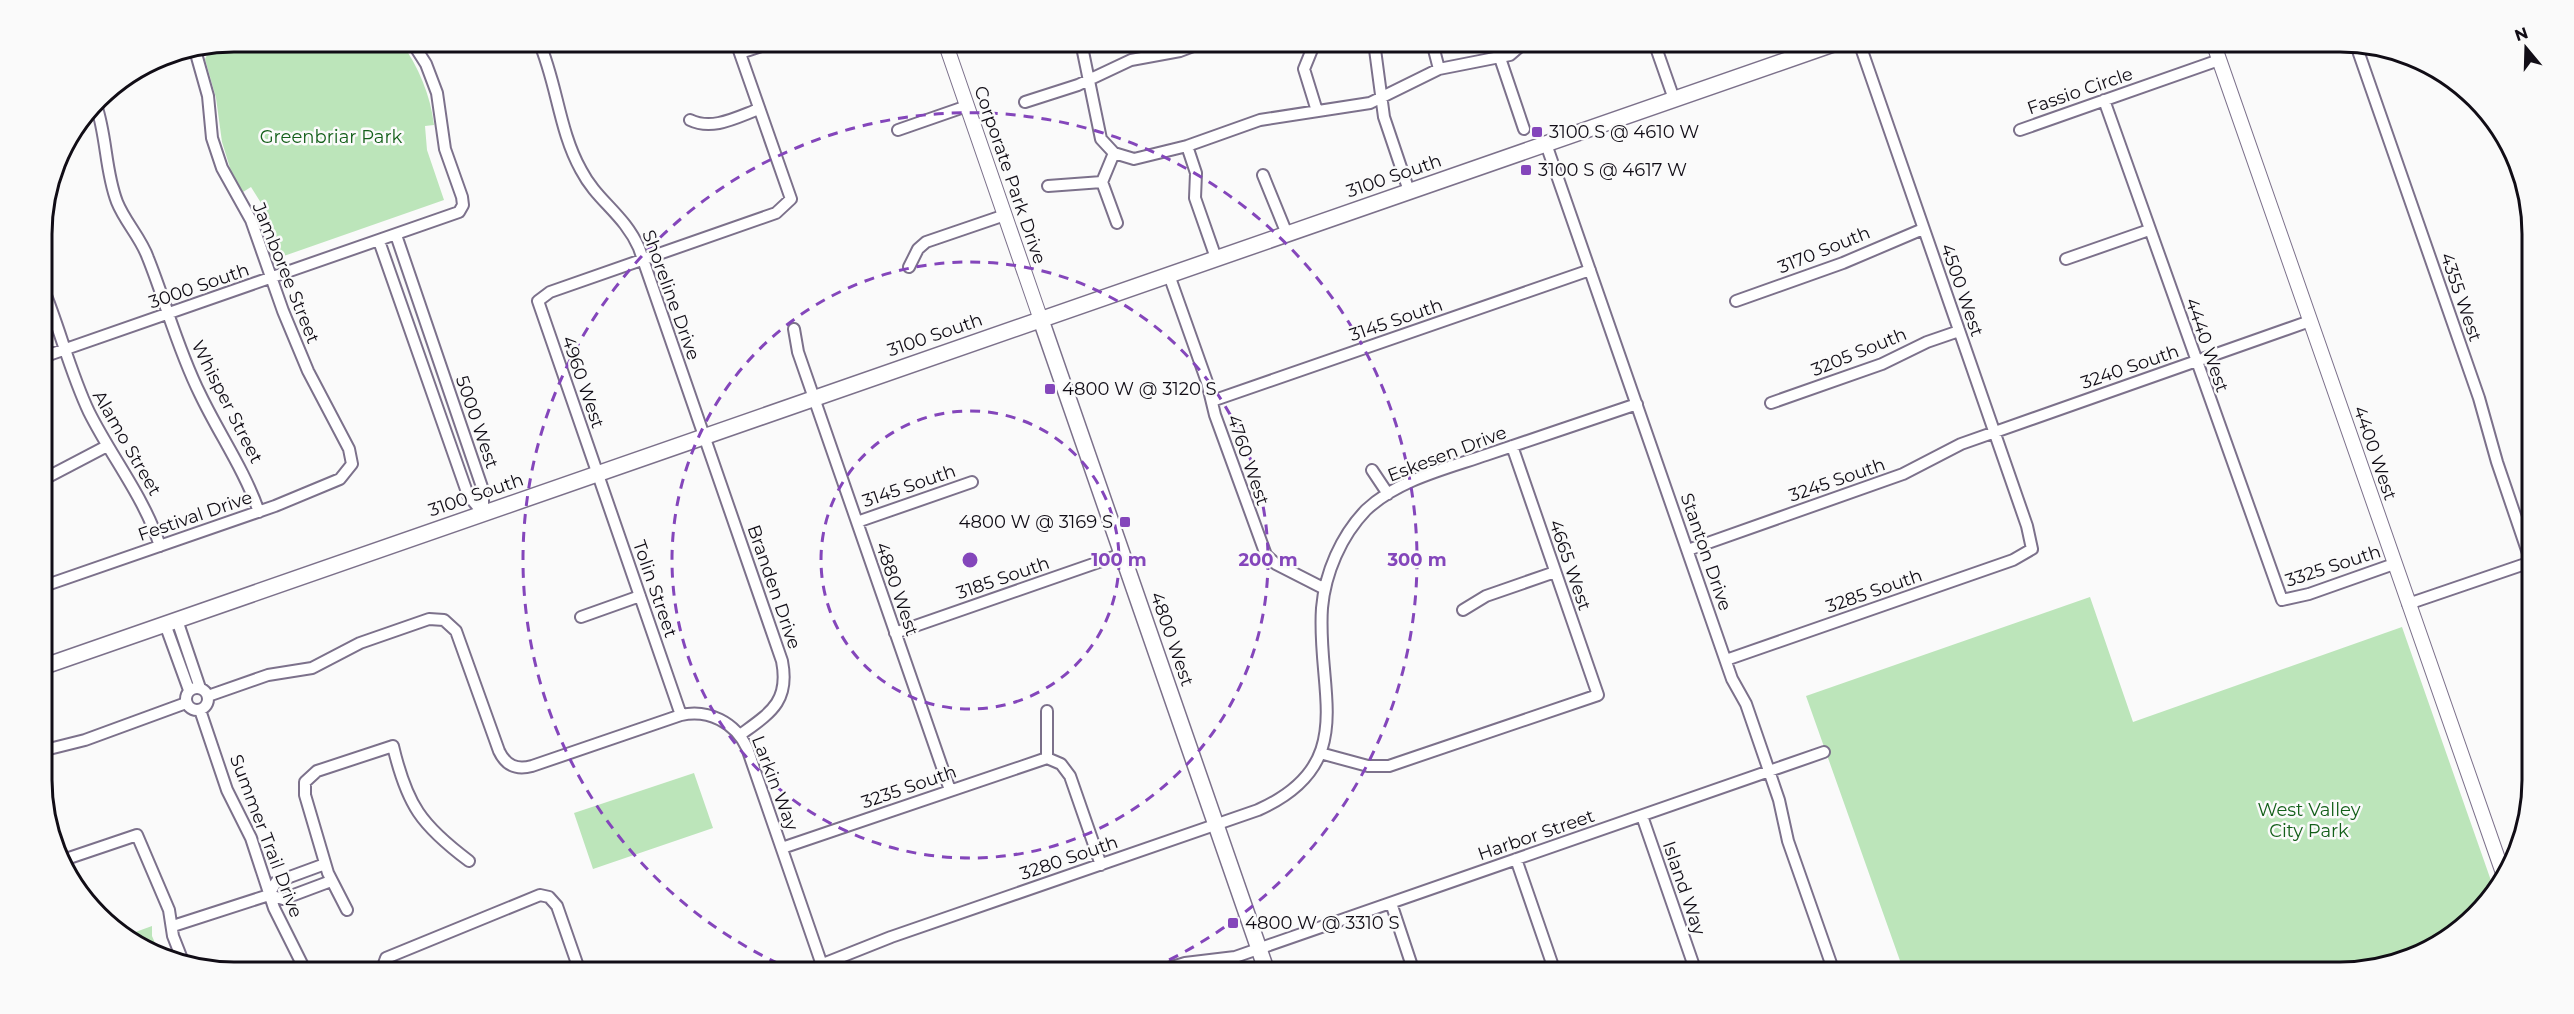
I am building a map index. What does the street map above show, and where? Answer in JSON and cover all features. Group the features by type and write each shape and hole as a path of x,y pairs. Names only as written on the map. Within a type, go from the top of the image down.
{"main road":[{"name":"3100 South","path":"52,663 1809,52"},
{"name":"4800 West","path":"1041,320 1263,962"}],"street":[{"path":"1311,52 1304,69 1317,111"},
{"path":"1375,52 1380,98 1388,132 1409,191"},
{"path":"1435,52 1439,69"},
{"path":"1083,53 1099,132 1104,143 1114,153 1128,158 1140,158 1187,146 1260,120 1370,103 1439,69 1500,58 1516,52"},
{"path":"1658,52 1674,99"},
{"name":"4500 West","path":"1862,52 1994,432 2032,549"},
{"name":"4400 West","path":"2216,52 2500,865"},
{"name":"3000 South","path":"53,354 455,215 463,205 445,148 437,93 426,64 419,53"},
{"name":"Shoreline Drive","path":"542,53 578,165 588,182 629,228 643,259 705,436"},
{"path":"643,259 776,213 791,199 740,53"},
{"name":"Corporate Park Drive","path":"949,53 1041,320"},
{"path":"1025,102 1087,81 1131,60 1172,53"},
{"name":"4355 West","path":"2359,54 2479,398 2497,462 2522,536"},
{"name":"Jamboree Street","path":"197,57 208,96 216,150 226,178 251,220 308,371 350,449 352,460 350,467"},
{"path":"1500,58 1524,129"},
{"name":"Fassio Circle","path":"2020,130 2219,60"},
{"name":"4440 West","path":"2104,100 2195,361 2282,600"},
{"path":"898,130 967,106"},
{"path":"690,120 701,125 715,124 759,109"},
{"name":"Whisper Street","path":"99,114 105,135 114,192 126,221 146,252 198,390 243,471 259,512"},
{"name":"Stanton Drive","path":"1546,144 1726,660 1746,704 1770,771 1791,848 1830,961"},
{"path":"1187,146 1196,173 1195,198 1216,258"},
{"path":"1114,153 1102,182 1117,224"},
{"path":"1263,176 1287,234"},
{"path":"1048,186 1102,182"},
{"path":"909,267 918,249 926,242 1005,215"},
{"name":"3170 South","path":"1736,301 1843,263 1890,241 1923,229"},
{"path":"2066,259 2149,230"},
{"name":"5000 West","path":"396,235 483,490 483,513"},
{"name":"5000 West","path":"379,241 468,495 483,513"},
{"name":"4960 West","path":"598,473 538,301 550,292 643,259"},
{"name":"3145 South","path":"1212,401 1590,270"},
{"name":"4760 West","path":"1169,275 1266,555 1276,564 1325,589"},
{"name":"Alamo Street","path":"53,317 84,402 107,446 143,503 160,546"},
{"name":"3240 South","path":"1994,432 2310,321"},
{"name":"4880 West","path":"794,329 798,352 950,790"},
{"name":"3205 South","path":"1771,403 1882,364 1926,342 1959,331"},
{"name":"Eskesen Drive","path":"1216,825 1258,810 1290,792 1308,774 1320,753 1329,717 1322,621 1325,589 1337,554 1349,531 1367,510 1388,494 1429,475 1637,404"},
{"name":"3245 South","path":"1688,550 1903,474 1946,450 1994,432"},
{"name":"Branden Drive","path":"705,436 785,675 784,690 773,709 741,735"},
{"path":"53,474 107,446"},
{"name":"4665 West","path":"1320,753 1359,765 1389,766 1598,694 1512,446"},
{"name":"Festival Drive","path":"52,583 259,512 340,479 350,467"},
{"path":"1372,470 1388,494"},
{"name":"Tolin Street","path":"598,473 681,715"},
{"name":"3145 South","path":"857,522 972,482"},
{"name":"3285 South","path":"1726,660 2013,560 2032,549"},
{"name":"3185 South","path":"895,633 1122,554"},
{"name":"3325 South","path":"2282,600 2309,594 2394,564"},
{"path":"2408,604 2522,565"},
{"path":"1463,610 1486,596 1555,572"},
{"path":"581,617 640,596"},
{"name":"Larkin Way","path":"199,691 268,675 312,668 360,643 424,620 439,619 448,623 456,631 499,752 508,763 517,768 532,766 690,712 710,715 726,723 741,735 821,962"},
{"path":"171,622 206,705 200,710 190,708 186,703"},
{"path":"52,748 85,740 186,703 199,691"},
{"name":"Summer Trail Drive","path":"200,710 227,790 248,829 269,895 301,962"},
{"path":"1047,711 1047,758 1061,764 1070,776 1101,864"},
{"path":"347,910 325,864 305,795 305,782 317,771 393,746 402,781 418,814 438,838 469,861"},
{"name":"Harbor Street","path":"1197,962 1234,957 1259,949 1824,752"},
{"name":"3235 South","path":"782,848 1047,758"},
{"name":"Island Way","path":"1642,816 1692,961"},
{"name":"3280 South","path":"830,962 933,922 1216,825"},
{"path":"70,858 136,835 169,910 179,953"},
{"path":"1516,859 1551,961"},
{"path":"269,895 276,882 325,864"},
{"path":"296,875 303,892"},
{"path":"173,926 269,895 284,899 332,881"},
{"path":"385,962 386,958 540,895 549,897 555,902 576,962"},
{"path":"1390,903 1410,961"}],"green space":[{"name":"Greenbriar Park","path":"222,53 408,53 430,103 434,125 425,126 427,150 444,200 281,257 266,211 251,187 243,192 231,171 222,142 216,98 205,59 207,55"},
{"name":"West Valley City Park","path":"2090,597 2133,722 2402,627 2491,881 2468,908 2431,937 2409,948 2375,958 2352,961 1900,961 1806,696"},
{"path":"694,773 713,828 593,869 574,813"},
{"path":"152,926 152,936 155,943 154,943 135,932"}],"place":[{"name":"3100 S @ 4610 W","path":"1537,132"},
{"name":"3100 S @ 4617 W","path":"1526,170"},
{"name":"4800 W @ 3120 S","path":"1050,389"},
{"name":"4800 W @ 3169 S","path":"1125,522"},
{"name":"4800 W @ 3310 S","path":"1233,923"}]}
